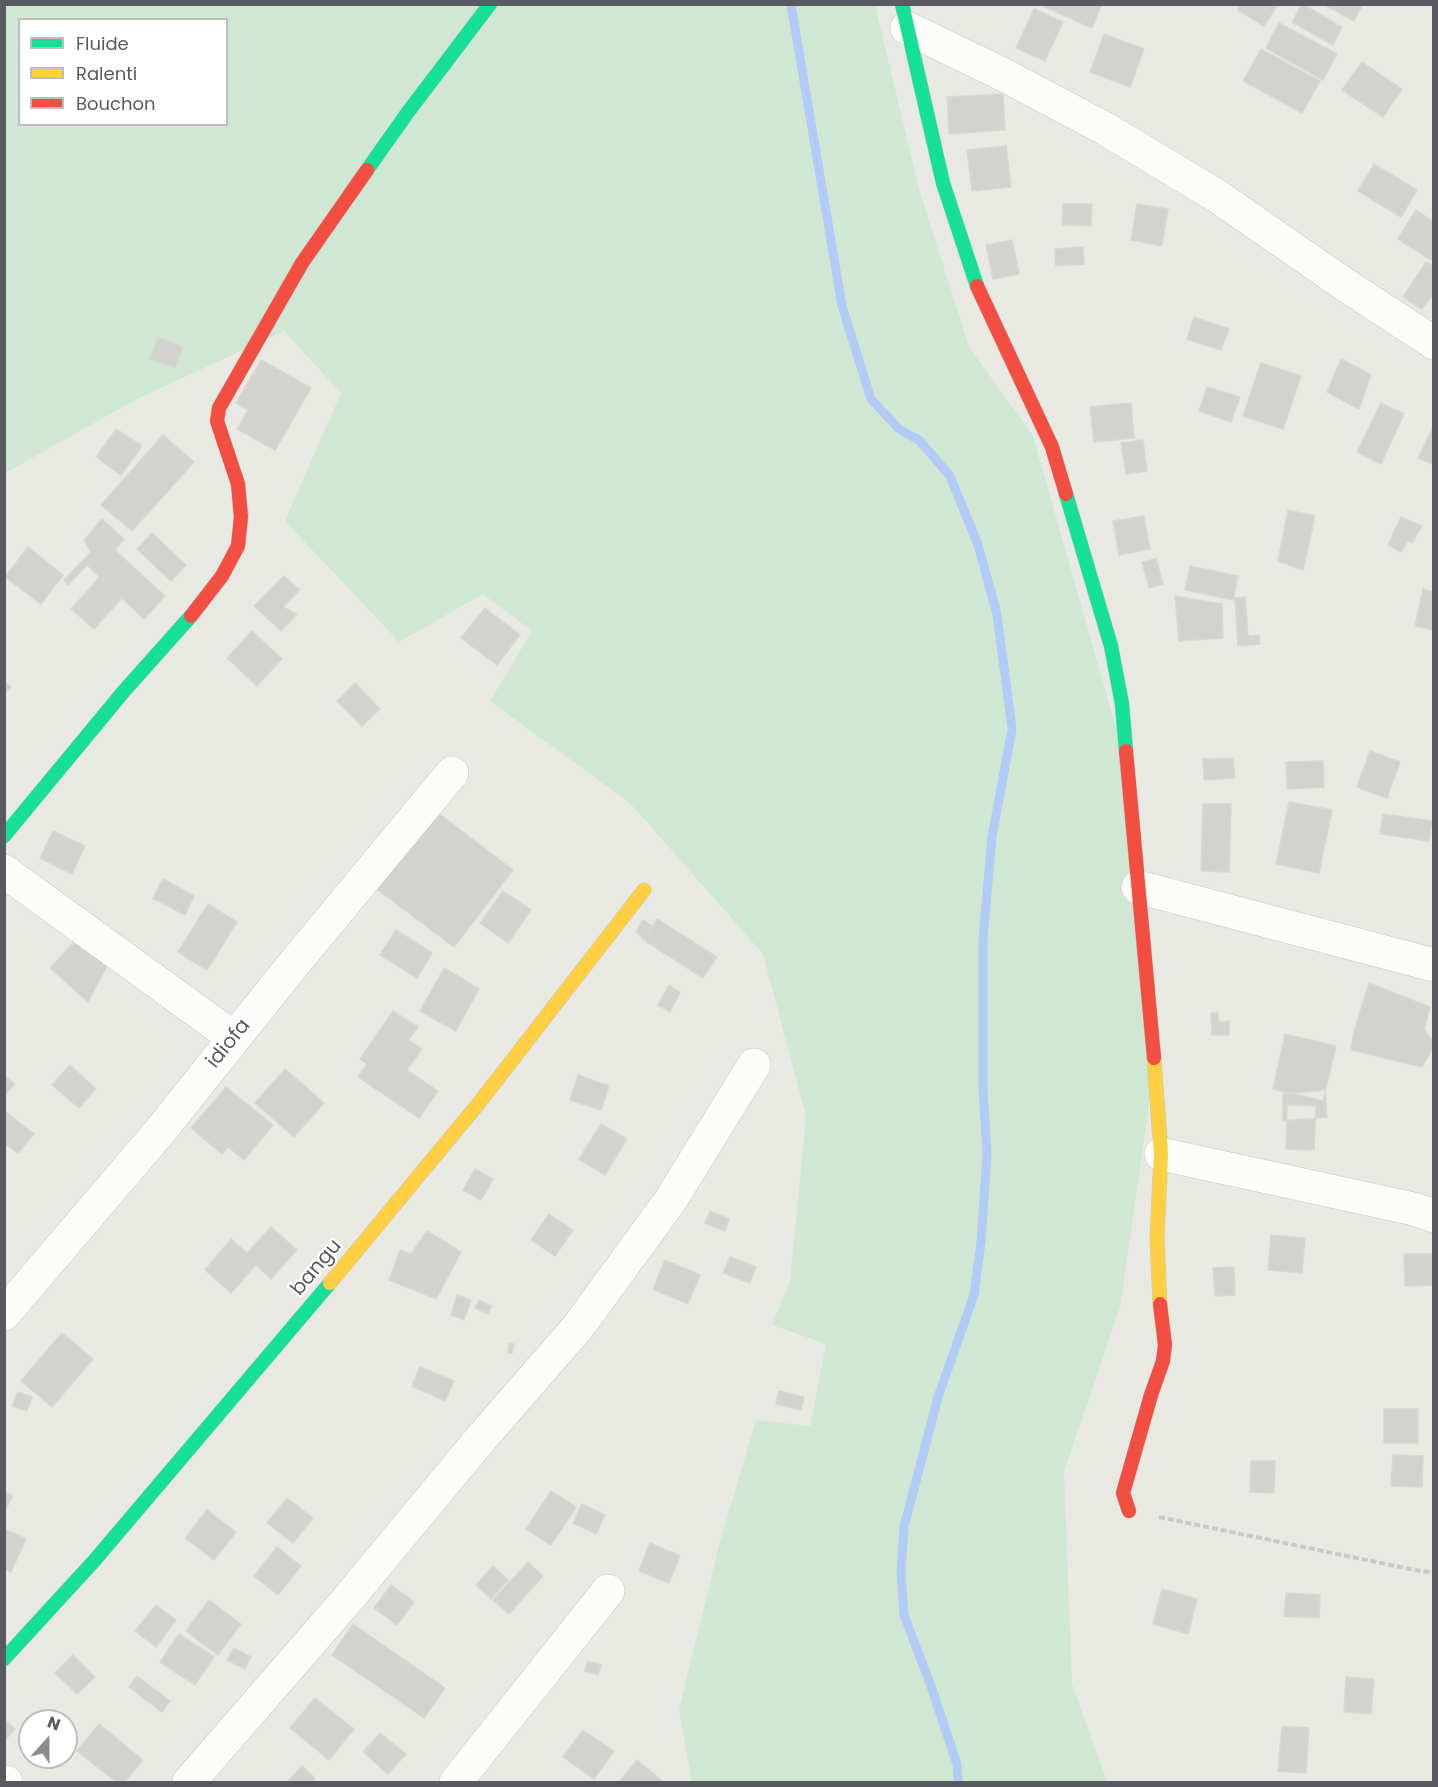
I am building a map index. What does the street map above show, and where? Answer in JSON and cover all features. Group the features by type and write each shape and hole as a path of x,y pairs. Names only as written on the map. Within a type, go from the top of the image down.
{"street":[{"path":"4,836 124,691 202,603 222,576 238,546 241,517 238,484 217,422 219,408 302,263 408,112 490,4"},
{"path":"904,16 1002,74 1104,128 1217,196 1434,343"},
{"path":"904,16 943,183 977,285 1052,447 1111,646 1122,704 1157,1084 1161,1154 1157,1239 1160,1305 1165,1345 1163,1360 1123,1493 1129,1511"},
{"name":"idiofa","path":"4,1314 161,1130 292,966 452,773"},
{"path":"4,871 234,1038"},
{"path":"1138,887 1434,965"},
{"name":"bangu","path":"4,1659 101,1552 380,1224 479,1103 644,890"},
{"path":"189,1782 347,1600 478,1442 578,1327 670,1201 754,1065"},
{"path":"1161,1154 1414,1209 1434,1216"},
{"path":"456,1782 609,1591"}],"path":[{"path":"1129,1511 1434,1573"}],"green space":[{"path":"5,5 875,5 919,189 969,347 1033,436 1117,731 1150,1098 1120,1307 1064,1472 1072,1684 1107,1782 692,1782 679,1710 720,1542 756,1420 810,1426 826,1344 772,1325 790,1282 806,1116 763,954 630,803 490,701 532,631 483,594 399,642 285,521 341,393 284,331 139,398 5,473"}],"building":[{"path":"1043,4 1102,4 1092,28"},
{"path":"1241,4 1278,4 1264,26 1238,10"},
{"path":"1302,4 1342,27 1333,45 1292,22"},
{"path":"1323,4 1363,4 1354,21"},
{"path":"1034,9 1063,22 1045,61 1016,48"},
{"path":"1279,23 1337,54 1323,80 1266,48"},
{"path":"1104,34 1144,49 1130,87 1090,72"},
{"path":"1261,49 1320,81 1302,113 1243,81"},
{"path":"1362,62 1402,89 1383,117 1342,90"},
{"path":"1003,94 1005,130 949,134 947,97"},
{"path":"1006,146 1011,187 972,191 967,150"},
{"path":"1374,164 1417,190 1401,217 1358,191"},
{"path":"1063,204 1092,204 1091,226 1062,225"},
{"path":"1137,204 1168,209 1162,246 1131,240"},
{"path":"1416,210 1434,222 1434,256 1431,260 1398,239"},
{"path":"1012,240 1019,274 993,279 986,245"},
{"path":"1083,247 1084,264 1056,266 1055,249"},
{"path":"1426,262 1434,267 1434,293 1422,309 1403,297"},
{"path":"1194,317 1229,329 1221,350 1187,339"},
{"path":"158,337 183,347 175,368 150,359"},
{"path":"1341,359 1371,375 1359,409 1327,392"},
{"path":"261,360 311,388 275,450 237,429 248,410 236,403"},
{"path":"1261,363 1301,376 1283,429 1243,416"},
{"path":"1207,387 1240,397 1231,422 1199,411"},
{"path":"1131,403 1134,438 1094,442 1090,407"},
{"path":"1381,403 1404,414 1381,464 1357,452"},
{"path":"1434,425 1434,465 1418,458"},
{"path":"116,429 142,446 121,475 96,457"},
{"path":"163,435 194,462 132,531 101,505"},
{"path":"1143,440 1147,471 1126,474 1121,443"},
{"path":"1288,510 1315,516 1303,570 1278,561"},
{"path":"1144,516 1150,549 1119,555 1113,521"},
{"path":"1401,517 1422,526 1412,543 1408,540 1401,552 1388,545"},
{"path":"102,519 124,539 115,550 165,596 144,619 87,565 68,585 64,580 91,552 84,540"},
{"path":"152,533 186,565 171,581 137,549"},
{"path":"28,547 63,575 41,604 5,577"},
{"path":"1156,559 1163,584 1149,588 1142,562"},
{"path":"1190,566 1238,576 1233,600 1185,590"},
{"path":"284,576 300,590 283,607 297,614 281,631 254,606"},
{"path":"100,577 122,598 94,629 71,609"},
{"path":"1423,589 1434,592 1434,630 1415,626"},
{"path":"1175,596 1222,604 1223,638 1179,641"},
{"path":"1245,597 1248,636 1259,635 1260,644 1238,646 1235,598"},
{"path":"485,608 520,635 497,665 461,638"},
{"path":"252,631 282,659 257,686 227,658"},
{"path":"4,681 11,687 4,695"},
{"path":"355,683 380,709 362,726 337,701"},
{"path":"1370,751 1400,762 1387,798 1357,787"},
{"path":"1233,758 1235,778 1204,780 1203,759"},
{"path":"1323,761 1324,787 1287,789 1286,762"},
{"path":"1289,802 1332,810 1319,873 1276,864"},
{"path":"1203,804 1231,804 1229,872 1201,871"},
{"path":"433,809 513,870 454,947 374,887"},
{"path":"1383,814 1432,821 1429,841 1380,834"},
{"path":"53,831 85,846 72,874 40,858"},
{"path":"163,879 194,896 185,915 153,898"},
{"path":"503,891 531,910 508,943 480,923"},
{"path":"208,904 237,922 207,970 178,952"},
{"path":"657,919 717,957 703,978 644,940"},
{"path":"643,920 652,926 644,940 636,932"},
{"path":"396,930 432,953 417,978 380,955"},
{"path":"80,936 109,962 88,1002 50,968"},
{"path":"444,968 479,989 456,1031 420,1011"},
{"path":"1369,983 1430,1007 1424,1030 1434,1042 1434,1046 1422,1067 1351,1050"},
{"path":"669,985 680,992 670,1012 658,1005"},
{"path":"393,1011 418,1027 408,1040 422,1049 407,1070 438,1091 419,1118 358,1077 367,1064 360,1059"},
{"path":"1211,1013 1218,1013 1219,1022 1229,1021 1229,1035 1212,1035"},
{"path":"1285,1034 1336,1046 1323,1101 1273,1089"},
{"path":"70,1065 96,1089 79,1108 52,1085"},
{"path":"285,1069 324,1103 294,1137 255,1103"},
{"path":"4,1075 15,1084 4,1096"},
{"path":"578,1075 609,1086 601,1110 570,1100"},
{"path":"226,1087 273,1125 244,1160 228,1147 222,1154 191,1128"},
{"path":"1325,1090 1327,1117 1283,1121 1283,1094"},
{"path":"1287,1105 1316,1106 1314,1150 1286,1149"},
{"path":"6,1112 34,1134 18,1153 4,1143"},
{"path":"601,1124 627,1139 605,1175 579,1159"},
{"path":"475,1169 493,1179 481,1200 463,1190"},
{"path":"710,1211 729,1219 725,1231 705,1223"},
{"path":"549,1214 573,1230 555,1256 531,1240"},
{"path":"271,1227 297,1250 271,1279 256,1265 231,1293 205,1270 231,1239 247,1253"},
{"path":"427,1231 461,1252 436,1299 389,1280 400,1250 411,1254"},
{"path":"1271,1235 1305,1238 1302,1273 1268,1270"},
{"path":"1404,1254 1434,1254 1434,1285 1405,1286"},
{"path":"730,1257 756,1267 750,1283 723,1273"},
{"path":"665,1260 700,1275 688,1304 653,1289"},
{"path":"1234,1267 1235,1295 1215,1296 1213,1268"},
{"path":"457,1295 471,1300 464,1320 451,1315"},
{"path":"479,1300 492,1306 488,1314 475,1308"},
{"path":"62,1333 93,1359 52,1407 21,1381"},
{"path":"509,1344 514,1344 512,1353 508,1353"},
{"path":"420,1367 454,1381 445,1401 412,1386"},
{"path":"779,1391 804,1397 801,1410 776,1404"},
{"path":"18,1392 32,1397 27,1411 12,1406"},
{"path":"1384,1409 1418,1409 1418,1443 1384,1443"},
{"path":"1393,1455 1423,1456 1422,1487 1391,1486"},
{"path":"1251,1461 1275,1461 1274,1493 1250,1492"},
{"path":"4,1491 13,1496 4,1512"},
{"path":"551,1491 576,1507 551,1545 526,1529"},
{"path":"287,1498 313,1518 293,1543 267,1523"},
{"path":"582,1504 605,1515 596,1534 573,1523"},
{"path":"207,1510 236,1532 214,1560 185,1538"},
{"path":"4,1529 26,1539 11,1572 4,1569"},
{"path":"650,1543 680,1556 669,1583 639,1571"},
{"path":"277,1547 301,1566 278,1595 254,1576"},
{"path":"528,1562 543,1576 509,1614 493,1600"},
{"path":"493,1566 508,1580 491,1599 476,1585"},
{"path":"391,1585 414,1602 397,1625 374,1608"},
{"path":"1162,1589 1197,1599 1188,1634 1153,1624"},
{"path":"1286,1593 1320,1595 1319,1618 1284,1616"},
{"path":"209,1600 241,1624 218,1655 186,1631"},
{"path":"156,1605 176,1620 156,1647 135,1631"},
{"path":"353,1624 445,1688 424,1718 332,1655"},
{"path":"179,1634 214,1657 195,1685 160,1662"},
{"path":"234,1648 251,1657 245,1669 227,1660"},
{"path":"73,1655 95,1677 77,1694 55,1673"},
{"path":"588,1661 601,1665 598,1675 585,1671"},
{"path":"137,1676 170,1701 162,1712 129,1687"},
{"path":"1346,1677 1374,1679 1371,1714 1344,1712"},
{"path":"315,1698 354,1729 329,1760 290,1728"},
{"path":"4,1719 15,1729 4,1741"},
{"path":"99,1724 143,1760 125,1782 116,1782 78,1750"},
{"path":"1282,1726 1309,1728 1306,1773 1278,1771"},
{"path":"583,1730 614,1751 594,1779 563,1757"},
{"path":"380,1733 406,1754 388,1774 363,1752"},
{"path":"637,1760 664,1782 619,1782"},
{"path":"302,1766 315,1778 312,1782 287,1782"}],"waterway":[{"path":"791,4 842,306 871,399 899,429 919,440 950,476 978,545 997,614 1012,729 992,837 983,938 983,1090 987,1154 981,1242 974,1295 938,1397 904,1527 901,1572 904,1615 957,1764 958,1782"}],"traffic: fast":[{"path":"367,170 490,4"},
{"path":"902,4 943,183 977,286"},
{"path":"1066,494 1111,646 1122,704 1126,751"},
{"path":"4,836 124,691 191,616"},
{"path":"4,1659 94,1561 330,1283"}],"traffic: slow":[{"path":"330,1283 479,1103 644,890"},
{"path":"1154,1058 1161,1154 1157,1239 1160,1304"}],"traffic: jam":[{"path":"191,616 222,576 238,546 241,517 238,484 217,421 219,408 302,263 367,170"},
{"path":"977,286 1052,447 1066,494"},
{"path":"1126,751 1154,1058"},
{"path":"1129,1511 1123,1493 1163,1361 1165,1345 1160,1304"}]}
